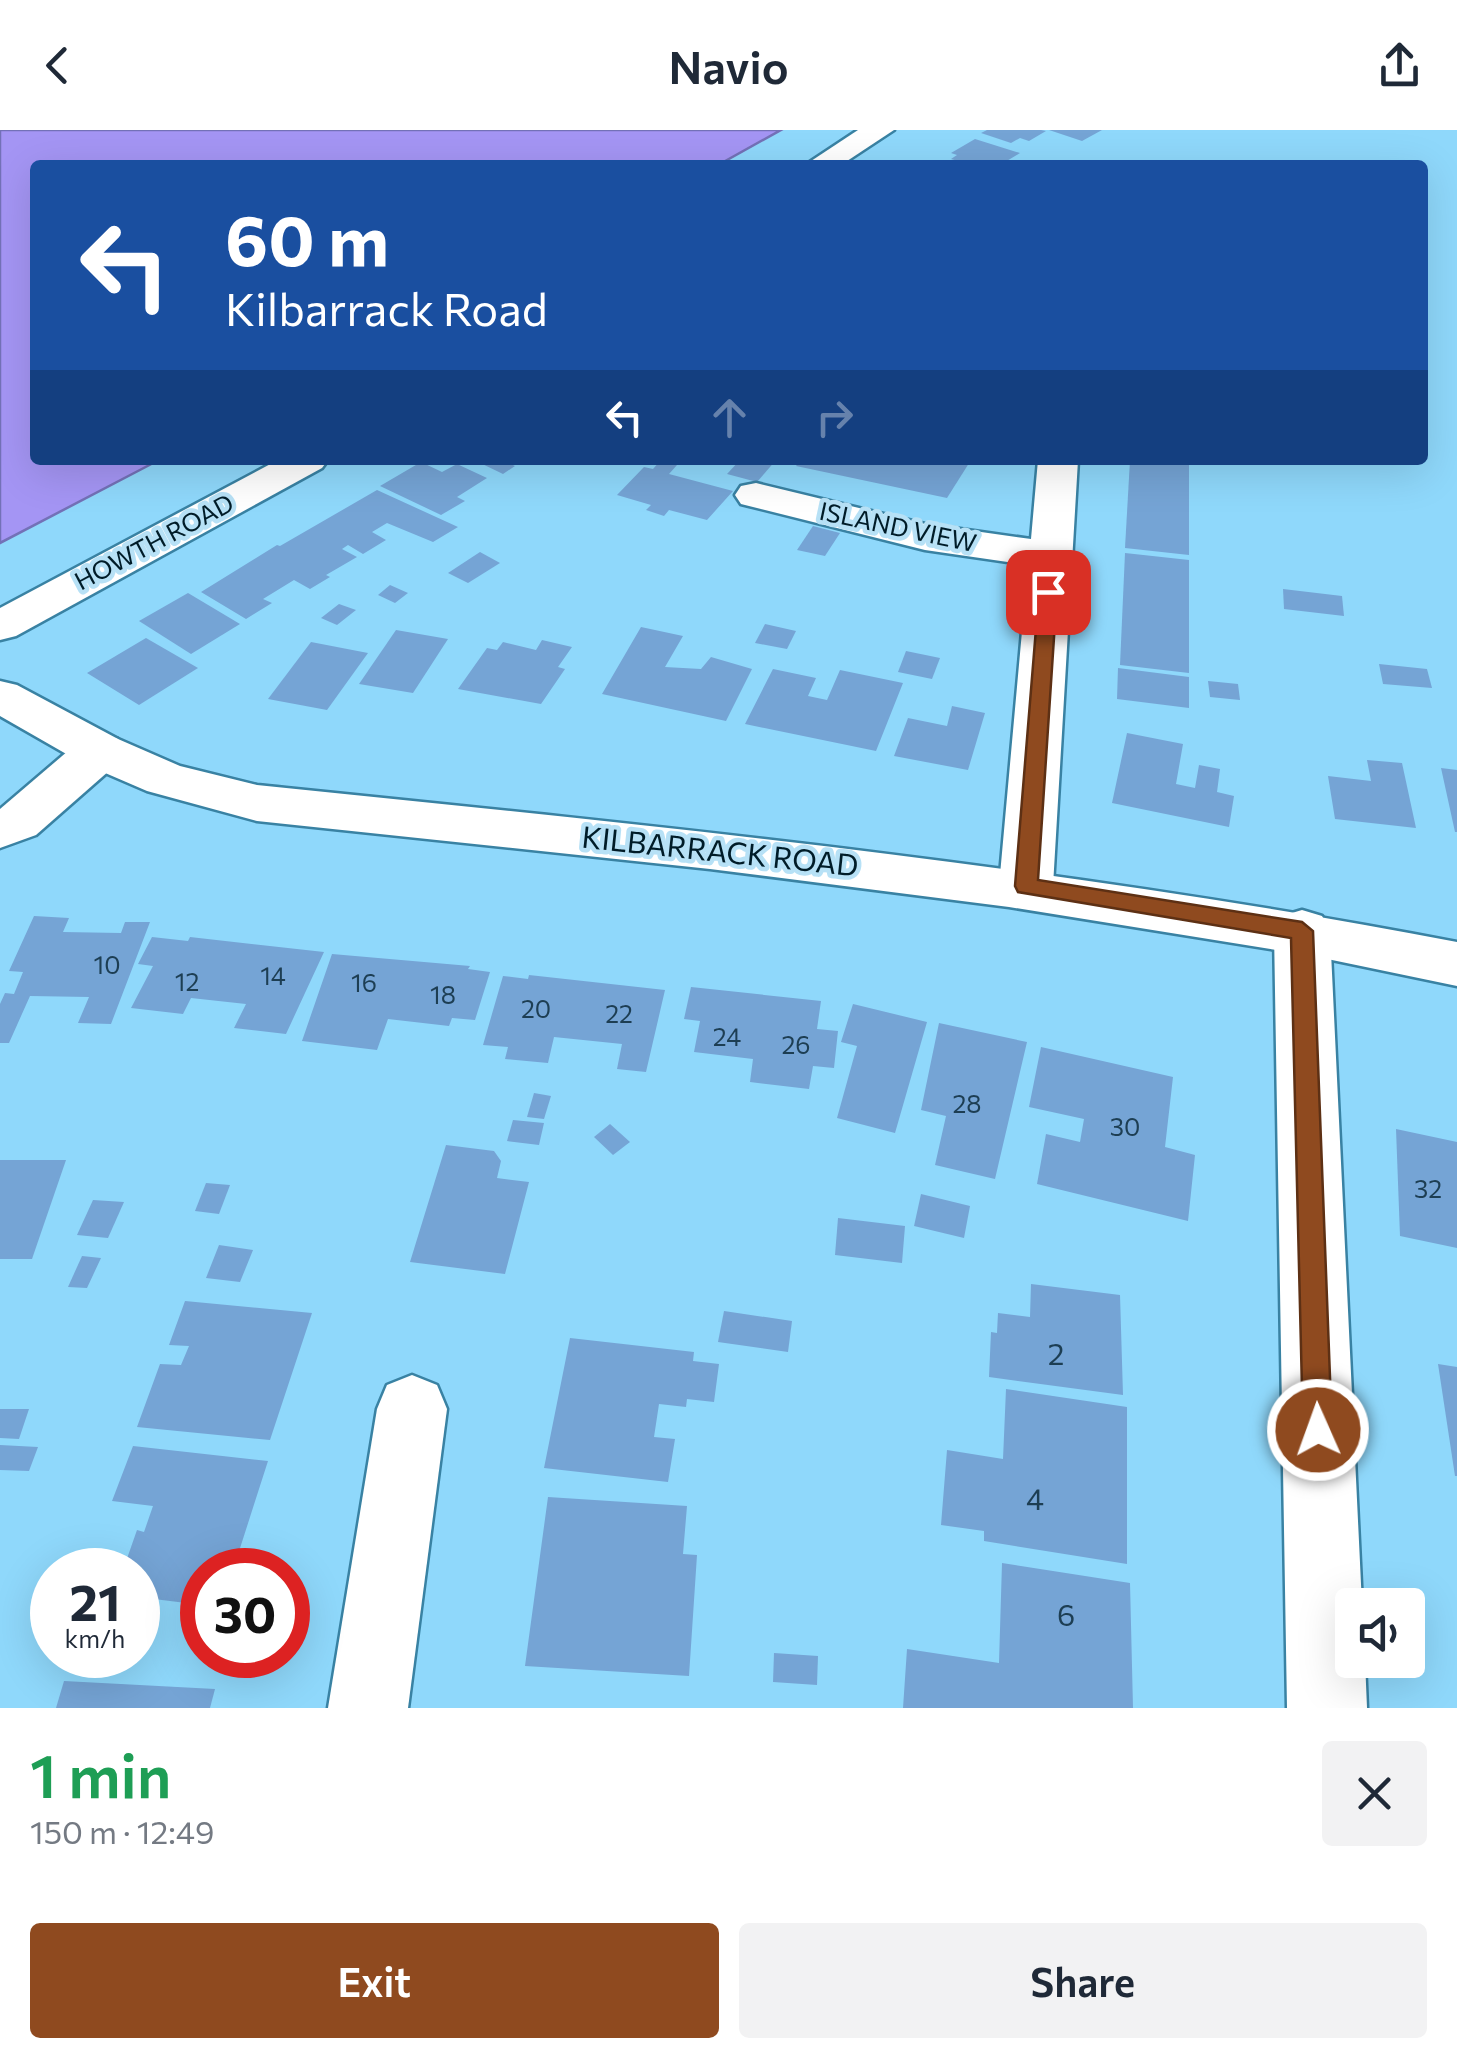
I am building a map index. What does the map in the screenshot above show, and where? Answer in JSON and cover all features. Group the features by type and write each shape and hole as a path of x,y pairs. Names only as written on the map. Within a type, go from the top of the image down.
{"street":[{"path":"828,160 879,130"},
{"name":"HOWTH ROAD","path":"0,626 299,465"},
{"path":"1026,886 1058,465"},
{"name":"ISLAND VIEW","path":"756,494 925,537 1051,555"},
{"name":"ISLAND VIEW","path":"776,543 806,507"},
{"name":"KILBARRACK ROAD","path":"0,696 100,751 165,779 258,803 1026,886 1302,931 1457,964"},
{"path":"0,830 18,822 100,751"},
{"path":"1302,931 1327,1708"},
{"path":"368,1708 412,1409"}],"shaded area":[{"path":"0,130 781,130 727,160 30,160 30,465 149,465 0,543"}],"building":[{"path":"1049,130 1102,130 1082,141"},
{"path":"1046,131 1029,141 1020,138 1011,143 981,133"},
{"path":"975,139 1020,153 1008,160 954,160 951,159 957,155 951,153"},
{"path":"416,465 442,472 459,465 487,478 457,497 465,501 441,515 380,486"},
{"path":"484,465 515,466 503,474"},
{"path":"656,465 677,465 669,474 733,491 707,520 669,510 664,516 646,510 651,505 617,495 644,467 653,469"},
{"path":"735,465 772,465 757,482 727,474"},
{"path":"797,465 968,465 947,498"},
{"path":"1130,465 1189,465 1189,555 1125,548"},
{"path":"377,490 458,527 433,542 387,523 372,532 386,540 363,554 348,545 342,549 357,557 326,575 330,577 310,589 294,580 263,599 272,603 246,619 201,592 277,545"},
{"path":"813,526 840,533 825,556 797,550"},
{"path":"480,552 500,563 468,583 448,573"},
{"path":"1125,553 1189,560 1189,673 1120,665"},
{"path":"390,585 408,593 395,603 378,595"},
{"path":"1283,589 1342,596 1344,616 1284,609"},
{"path":"188,593 240,624 191,654 139,621"},
{"path":"339,604 356,610 337,625 321,618"},
{"path":"765,624 796,631 787,649 755,643"},
{"path":"641,627 683,636 665,667 701,669 711,657 752,669 726,721 602,694"},
{"path":"396,630 448,639 413,693 359,684"},
{"path":"146,638 198,668 139,705 87,673"},
{"path":"542,640 572,647 558,667 565,669 541,704 458,689 487,648 497,650 503,642 536,650"},
{"path":"311,642 368,653 327,710 268,699"},
{"path":"906,651 940,658 932,679 898,672"},
{"path":"1379,664 1427,669 1432,688 1383,684"},
{"path":"1118,668 1189,677 1189,708 1117,699"},
{"path":"773,669 816,678 808,696 827,700 840,670 903,683 876,751 745,724"},
{"path":"1208,681 1238,684 1240,700 1210,697"},
{"path":"952,706 985,713 968,770 894,756 908,718 947,726"},
{"path":"1127,733 1183,744 1176,784 1195,788 1199,765 1220,769 1217,792 1234,796 1229,827 1112,803"},
{"path":"1367,760 1402,763 1416,828 1335,819 1328,776 1371,781"},
{"path":"1441,768 1457,770 1457,832 1455,832"},
{"path":"34,916 69,918 63,932 121,933 125,922 150,922 111,1024 78,1023 89,997 30,996 9,1043 0,1043 0,1004 5,993 14,994 23,972 9,971"},
{"path":"152,937 188,941 190,937 324,952 286,1034 234,1028 246,1004 191,998 183,1014 131,1008 153,966 138,964"},
{"path":"332,954 470,966 468,969 490,972 475,1020 452,1018 449,1026 388,1019 377,1050 302,1041"},
{"path":"529,975 665,990 646,1072 617,1069 622,1044 554,1037 548,1063 505,1059 508,1047 483,1045 503,976 528,979"},
{"path":"691,987 821,1001 817,1029 838,1031 834,1068 813,1066 809,1089 750,1082 753,1059 694,1052 700,1021 684,1019"},
{"path":"853,1004 927,1022 895,1133 837,1118 857,1046 841,1042"},
{"path":"939,1023 1027,1042 995,1179 935,1165 946,1116 921,1110"},
{"path":"1041,1047 1173,1077 1165,1147 1195,1155 1188,1221 1037,1184 1046,1134 1080,1142 1084,1119 1029,1107"},
{"path":"534,1093 551,1096 544,1119 527,1117"},
{"path":"513,1120 544,1123 539,1145 507,1141"},
{"path":"610,1124 630,1142 613,1155 594,1137"},
{"path":"1396,1129 1457,1142 1457,1248 1400,1236"},
{"path":"446,1145 494,1151 501,1161 497,1178 529,1182 505,1274 410,1262"},
{"path":"0,1160 66,1160 32,1259 0,1259"},
{"path":"206,1183 230,1185 219,1214 195,1211"},
{"path":"921,1194 970,1206 964,1238 914,1226"},
{"path":"93,1200 124,1202 108,1238 77,1235"},
{"path":"838,1218 905,1226 902,1263 835,1255"},
{"path":"219,1245 253,1250 240,1282 206,1278"},
{"path":"82,1256 101,1258 87,1288 68,1287"},
{"path":"1031,1284 1120,1295 1123,1395 989,1377 991,1332 997,1333 998,1313 1030,1317"},
{"path":"185,1301 312,1313 270,1440 137,1427 160,1364 181,1365 189,1346 169,1345"},
{"path":"724,1311 792,1321 788,1352 718,1342"},
{"path":"570,1338 694,1352 693,1361 719,1364 714,1402 687,1399 686,1407 659,1404 654,1437 675,1439 668,1482 544,1468"},
{"path":"1438,1364 1457,1367 1457,1476 1455,1476"},
{"path":"1006,1389 1127,1407 1127,1564 984,1541 984,1531 941,1525 947,1450 1003,1459"},
{"path":"0,1409 29,1409 19,1439 0,1438"},
{"path":"0,1445 38,1447 29,1471 0,1470"},
{"path":"133,1446 268,1461 240,1548 180,1548 180,1602 160,1600 160,1548 131,1548 137,1530 144,1532 153,1506 112,1501"},
{"path":"548,1497 687,1506 683,1554 697,1555 689,1676 525,1666"},
{"path":"1002,1563 1130,1583 1133,1708 903,1708 907,1649 999,1663"},
{"path":"774,1653 818,1656 817,1685 773,1682"},
{"path":"64,1681 215,1689 210,1708 56,1708"}],"route":[{"path":"1048,592 1026,886 1302,931 1318,1430"}]}
